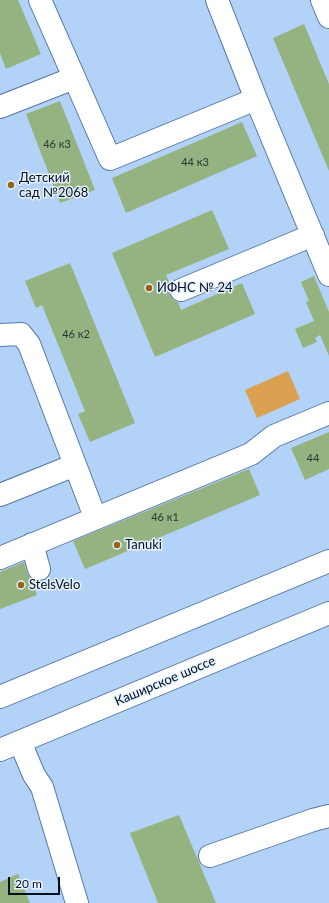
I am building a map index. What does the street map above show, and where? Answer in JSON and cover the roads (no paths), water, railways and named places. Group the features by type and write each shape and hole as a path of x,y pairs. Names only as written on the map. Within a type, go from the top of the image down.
{"main road":[{"path":"40,0 110,159 256,99"},
{"path":"217,0 256,99 313,235 326,262"},
{"path":"322,0 329,17"},
{"path":"0,107 74,78"},
{"path":"181,290 313,235"},
{"path":"0,335 21,334 29,344 95,518"},
{"path":"0,558 251,454 274,436 329,413"},
{"path":"0,495 75,465"},
{"path":"32,544 40,569"},
{"path":"0,697 329,561"},
{"name":"Каширское шоссе","path":"0,750 329,613"},
{"path":"20,742 34,775 42,788 77,903"},
{"path":"210,856 313,820 329,816"}],"place":[{"name":"Детский сад №2068","path":"11,185"},
{"name":"ИФНС № 24","path":"149,288"},
{"name":"Tanuki","path":"117,545"},
{"name":"StelsVelo","path":"21,585"}]}
